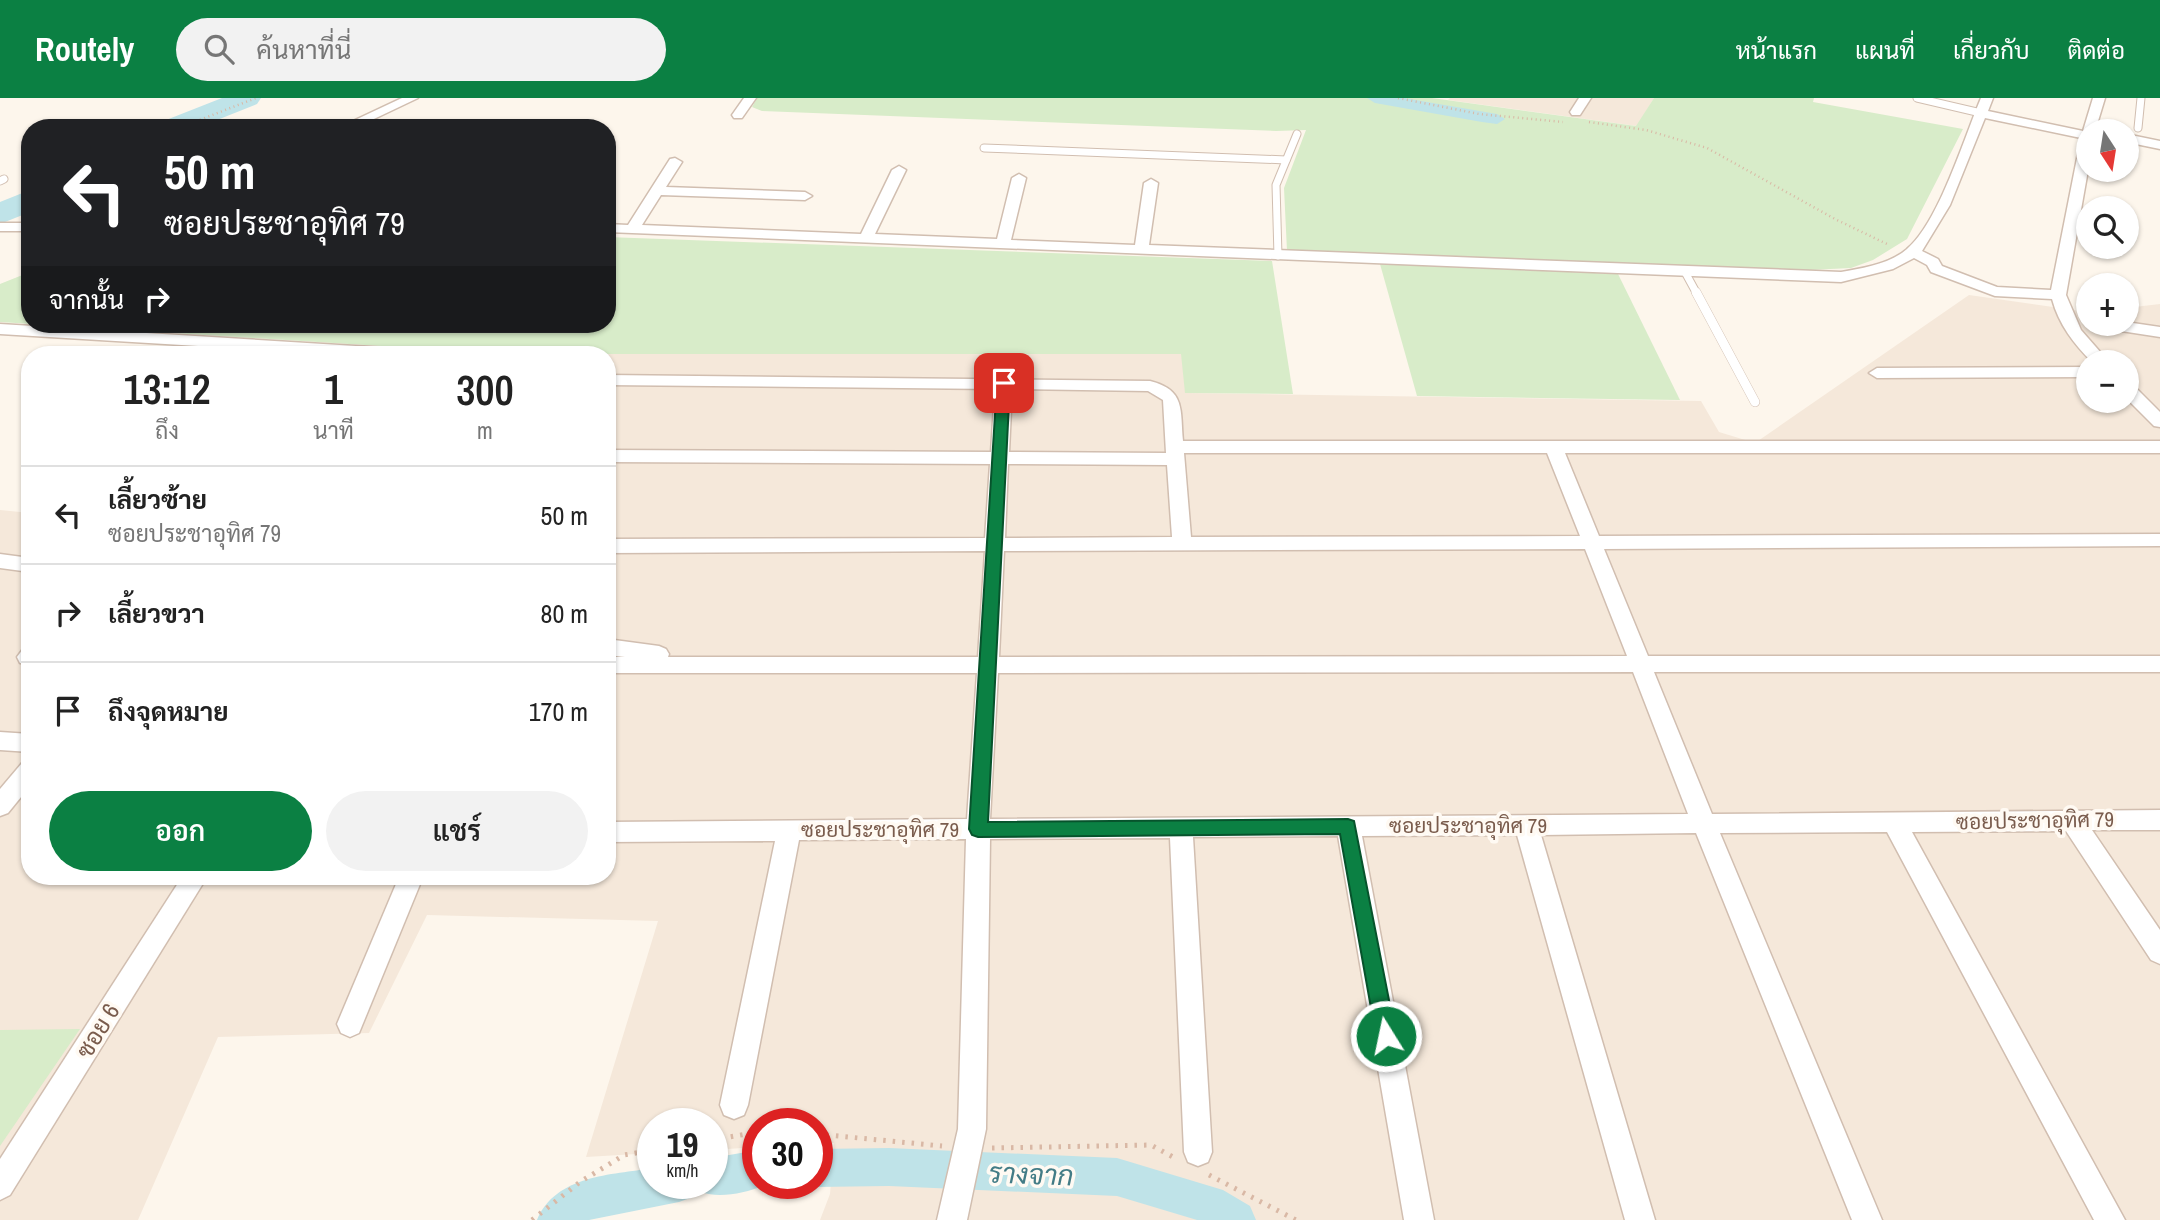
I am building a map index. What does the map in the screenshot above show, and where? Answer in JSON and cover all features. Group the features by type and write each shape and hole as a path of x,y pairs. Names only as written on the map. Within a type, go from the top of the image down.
{"street":[{"path":"364,119 412,98"},
{"path":"738,115 750,98"},
{"path":"1576,112 1585,98"},
{"path":"616,228 1840,277 1904,253 1935,223 1987,98"},
{"path":"2094,119 2099,98"},
{"path":"1980,113 2076,130"},
{"path":"2139,141 2160,145"},
{"path":"632,229 675,162"},
{"path":"866,240 899,170"},
{"path":"1003,245 1019,178"},
{"path":"2080,182 2058,295 2064,319 2075,336 2089,350"},
{"path":"1141,250 1151,183"},
{"path":"656,191 805,196"},
{"path":"0,227 21,228"},
{"path":"1904,253 1933,262 1936,269 1985,288 2058,295"},
{"path":"2064,319 2076,320"},
{"path":"0,329 21,330"},
{"path":"2139,329 2160,332"},
{"path":"65,333 275,346"},
{"path":"1877,373 2076,372"},
{"path":"616,380 1150,386 1163,391 1171,399 1182,543"},
{"path":"953,1218 970,1139 978,829 1004,383"},
{"path":"2139,399 2156,414"},
{"path":"1554,447 1704,824 1867,1220"},
{"path":"616,456 999,458 1554,447 2160,447"},
{"path":"616,546 2160,540"},
{"path":"0,561 21,564"},
{"path":"616,647 734,664"},
{"path":"616,665 2160,664"},
{"path":"0,741 21,742"},
{"path":"0,806 21,780"},
{"name":"ซอยประชาอุทิศ 79","path":"616,832 2160,820"},
{"path":"2073,821 2160,952"},
{"path":"1894,822 2110,1220"},
{"path":"1526,825 1640,1220"},
{"path":"1348,827 1419,1220"},
{"path":"1181,828 1191,1160"},
{"path":"734,1105 789,831"},
{"name":"ซอย 6","path":"0,1185 190,885"},
{"path":"350,1024 408,885"}],"lane":[{"path":"1917,98 1980,113"},
{"path":"2139,119 2141,98"},
{"path":"1278,256 1276,185 1297,134"},
{"path":"984,148 1286,160"},
{"path":"1685,272 1755,402"}],"path":[{"path":"202,119 256,98"},
{"path":"1398,98 1479,114 1567,122"},
{"path":"1585,122 1605,122 1646,130 1707,148 1835,219 1904,253"},
{"path":"833,1135 1151,1145 1191,1160 1296,1220"},
{"path":"532,1220 580,1182 624,1155 637,1153"}],"shaded area":[{"path":"1654,98 1637,126 1448,100"},
{"path":"1969,295 2076,310 2076,336 2139,336 2139,306 2160,304 2160,1220 820,1220 828,1199 833,1199 833,1108 742,1108 742,1148 728,1149 728,1108 637,1108 637,1154 586,1157 658,921 427,915 369,1033 218,1037 138,1220 0,1220 0,510 21,512 21,885 616,885 616,354 1182,354 1186,393 1701,401 1719,432 1755,443"}],"green space":[{"path":"757,98 1432,98 1636,126 1654,98 1814,98 1813,102 1963,129 1907,239 1873,260 1851,268 1789,271 1287,251 1284,188 1306,130 762,111 752,107"},
{"path":"616,237 1272,261 1293,394 1185,393 1181,354 616,354 616,346 381,346 175,333 616,333"},
{"path":"1380,264 1618,274 1680,400 1417,396"},
{"path":"21,276 21,323 0,322 0,284"},
{"path":"80,1029 0,1146 0,1030"}],"waterway":[{"path":"194,119 247,98"},
{"path":"1375,98 1497,119"},
{"path":"0,215 21,204"},
{"name":"รางจาก","path":"833,1168 889,1167 1117,1177 1209,1204 1236,1220"},
{"name":"รางจาก","path":"728,1174 742,1172"},
{"name":"รางจาก","path":"557,1220 584,1199 637,1190"}],"route":[{"path":"1004,383 978,829 1348,827 1386,1036"}]}
